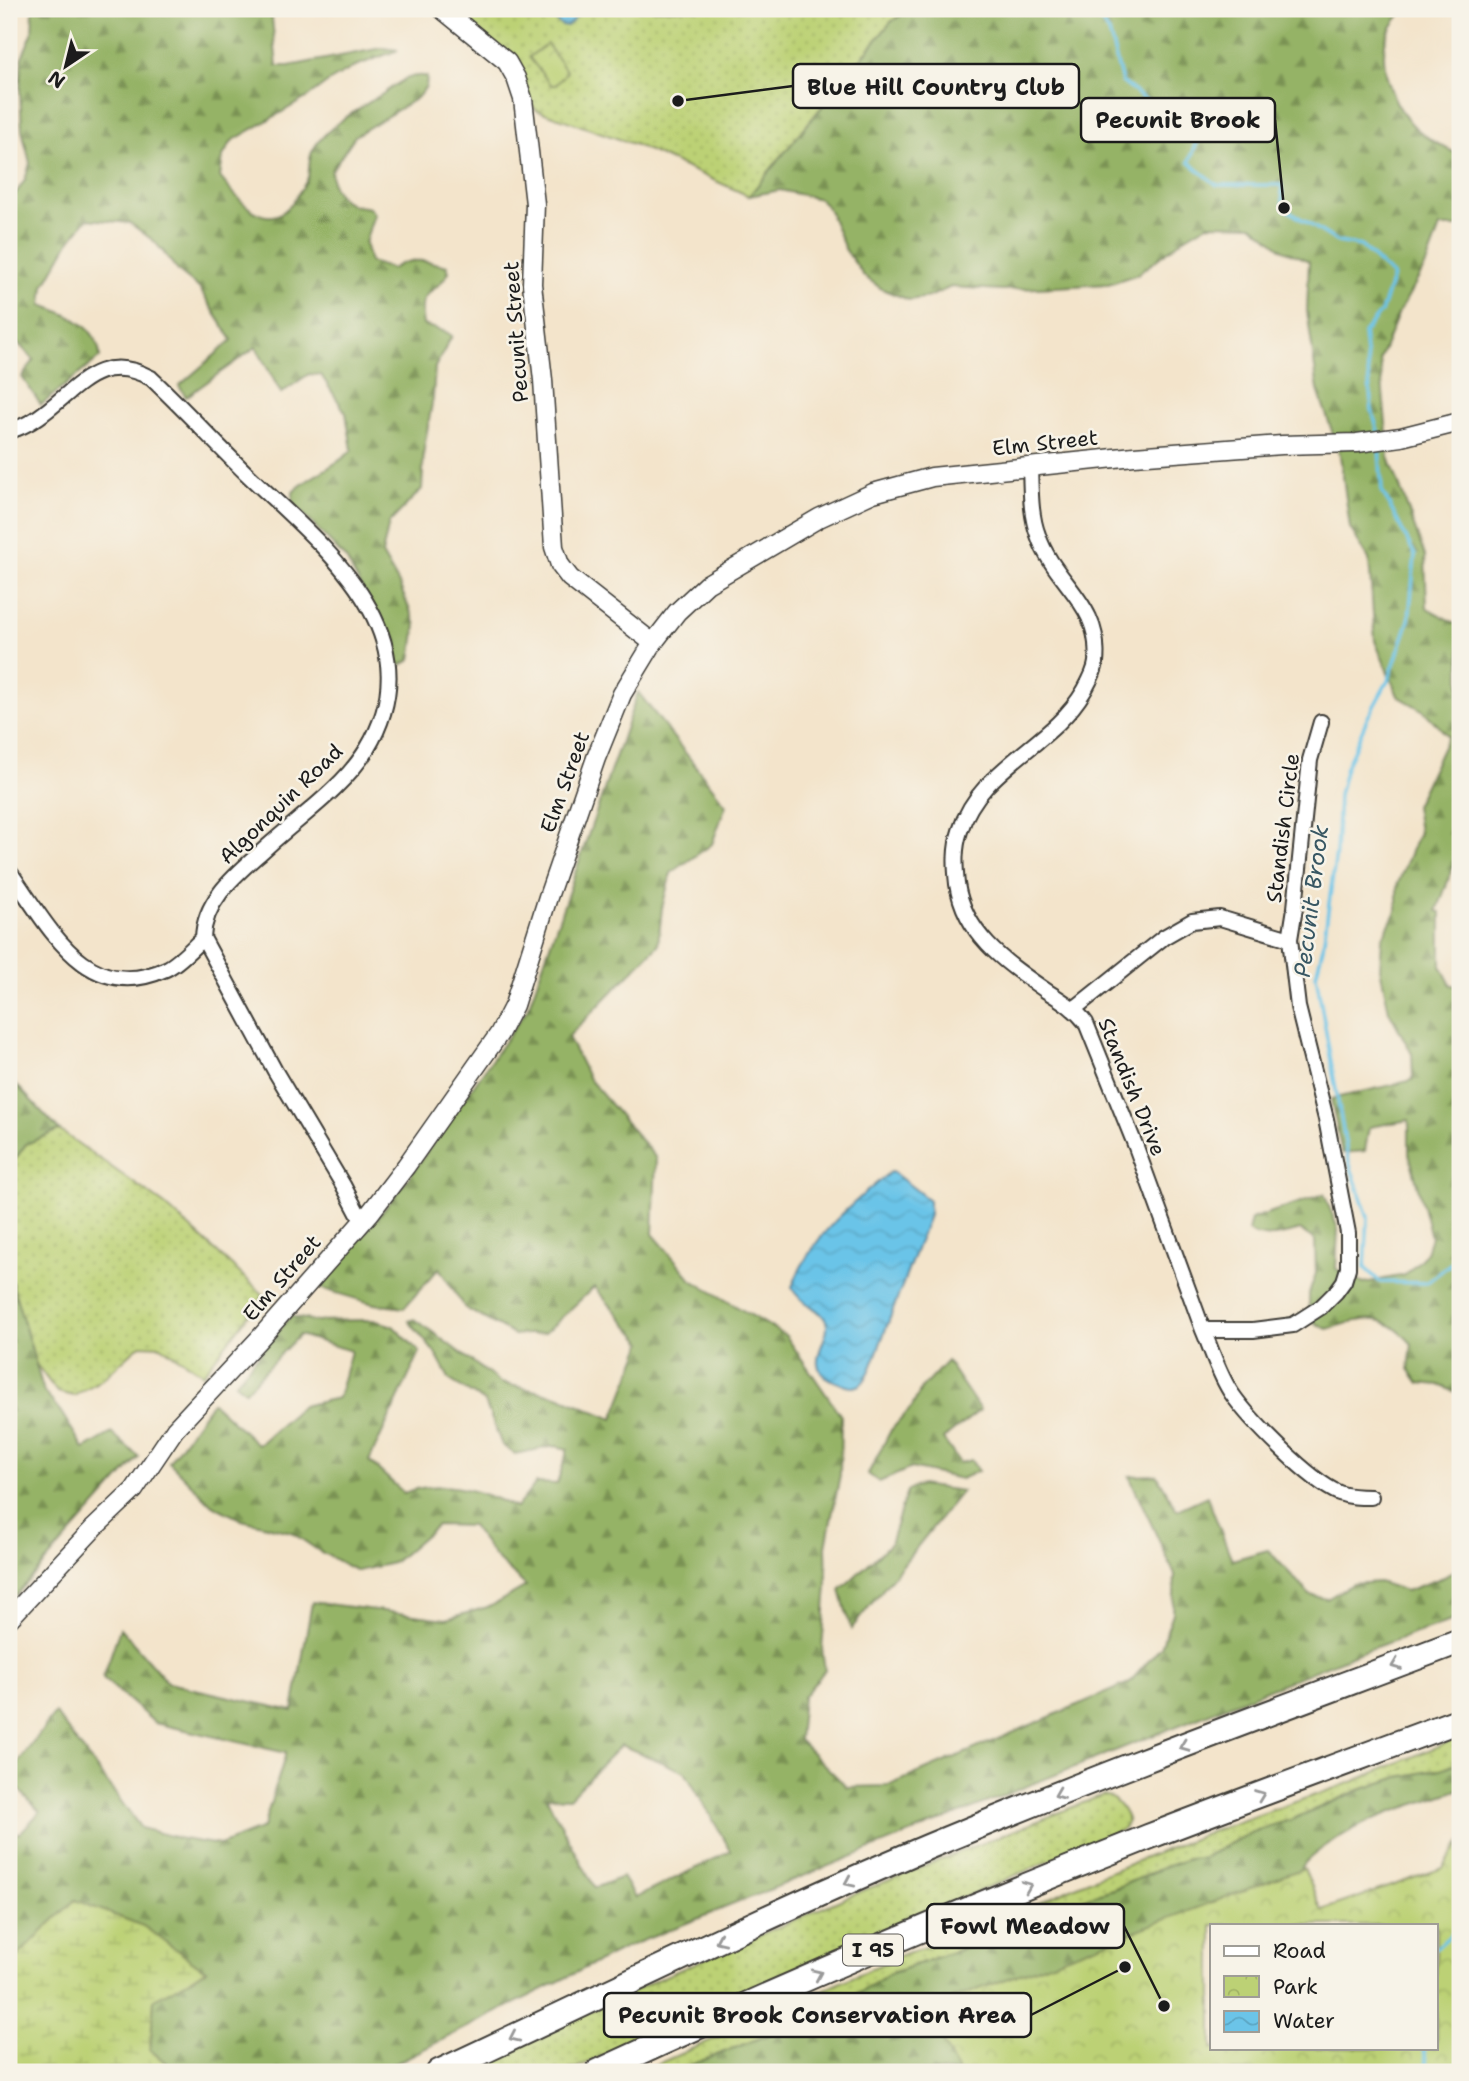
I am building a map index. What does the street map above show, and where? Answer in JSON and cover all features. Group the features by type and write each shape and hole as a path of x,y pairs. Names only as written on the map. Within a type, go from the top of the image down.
{"highway":[{"path":"439,2072 711,1944 929,1847 1122,1769 1460,1641"},
{"name":"I 95","path":"598,2072 986,1902 1151,1836 1460,1720"}],"street":[{"name":"Pecunit Street","path":"442,9 492,47 507,62 523,99 536,204 532,284 543,380 554,547 560,565 570,578 653,643"},
{"name":"Algonquin Road","path":"9,431 36,419 95,372 112,367 126,368 151,378 325,549 353,580 375,619 385,644 390,676 388,691 384,709 367,749 328,793 226,886 208,912 203,926 203,938"},
{"name":"Elm Street","path":"9,1619 94,1528 134,1490 176,1429 362,1221 406,1166 506,1021 596,758 622,694 653,643 686,602 707,584 851,502 889,487 932,477 1225,449 1357,443 1401,438 1460,422"},
{"name":"Standish Drive","path":"1030,467 1032,505 1038,537 1091,619 1096,639 1096,664 1091,679 1066,717 994,778 971,805 957,838 955,857 963,907 980,938 1009,965 1074,1009 1086,1023 1203,1330 1232,1394 1300,1465 1329,1488 1348,1495 1371,1497"},
{"name":"Standish Circle","path":"1290,939 1310,760 1321,722"},
{"path":"9,872 58,940 88,969 103,975 124,980 168,969 203,938 275,1071 362,1221"},
{"path":"1074,1009 1164,937 1192,921 1228,919 1290,939 1298,1007 1326,1119 1348,1233 1348,1268 1344,1281 1336,1292 1321,1307 1293,1325 1253,1330 1203,1330"}],"green space":[{"path":"33,9 271,9 277,66 382,48 398,50 356,66 232,141 223,156 220,177 245,205 265,216 275,216 294,200 307,180 313,150 335,126 404,80 415,76 427,77 426,87 417,98 355,136 331,171 333,187 343,200 370,208 374,214 365,243 370,262 392,269 405,262 425,261 447,266 449,272 425,297 423,303 423,325 452,336 435,367 433,398 424,448 422,489 389,523 382,554 399,584 416,625 411,660 399,666 394,661 389,638 346,559 293,503 293,492 352,450 346,413 321,375 309,374 281,393 256,347 186,397 179,386 232,340 199,288 179,272 155,242 130,223 87,219 69,242 44,286 42,305 72,317 88,329 98,346 100,357 41,405 22,377 34,360 16,341 9,342 9,203 25,180 30,163 22,130 20,92 22,57 32,34"},
{"path":"453,9 911,9 891,22 749,196 636,145 536,110"},
{"path":"911,9 1405,9 1391,28 1385,42 1387,79 1397,103 1415,127 1460,155 1460,227 1440,227 1426,265 1399,312 1380,359 1389,457 1425,556 1427,608 1460,626 1460,848 1437,911 1441,912 1441,966 1451,985 1460,986 1460,1394 1439,1385 1419,1383 1409,1369 1412,1344 1392,1326 1382,1321 1364,1320 1327,1329 1313,1322 1309,1294 1316,1273 1315,1240 1300,1230 1268,1236 1248,1231 1251,1219 1324,1194 1338,1229 1336,1269 1364,1283 1405,1275 1425,1255 1431,1237 1409,1153 1409,1120 1369,1127 1365,1151 1342,1153 1331,1099 1413,1080 1412,1054 1389,1011 1380,968 1382,939 1397,909 1397,886 1419,832 1415,806 1448,736 1424,711 1398,696 1375,641 1369,559 1350,528 1340,455 1318,390 1307,311 1309,261 1283,250 1253,225 1208,224 1186,237 1138,274 1108,284 1002,290 951,287 929,297 909,300 882,289 864,276 845,249 828,208 820,199 780,190 749,196 891,22"},
{"path":"547,44 567,72 556,85 551,85 529,57"},
{"path":"638,692 726,805 712,844 671,873 662,908 658,945 568,1037 589,1079 656,1158 653,1234 692,1280 786,1336 841,1416 840,1475 826,1546 827,1585 822,1649 825,1670 803,1697 799,1740 847,1787 888,1786 1129,1683 1161,1647 1173,1613 1175,1575 1129,1476 1157,1475 1177,1510 1207,1496 1232,1560 1268,1550 1310,1595 1327,1599 1352,1584 1379,1582 1406,1591 1444,1577 1460,1567 1460,1618 1361,1652 627,1947 378,2072 177,2072 150,2050 154,1999 205,1970 24,1951 9,1964 9,1826 19,1834 40,1812 9,1779 9,1775 55,1713 141,1828 182,1839 220,1845 263,1828 286,1753 155,1723 103,1678 120,1628 168,1683 293,1711 312,1602 446,1619 491,1606 526,1586 495,1557 472,1526 437,1525 393,1563 357,1571 319,1551 291,1532 242,1520 212,1505 169,1462 212,1402 258,1445 302,1406 338,1398 351,1351 299,1335 245,1391 235,1383 291,1316 313,1321 373,1320 393,1326 420,1352 369,1461 404,1493 432,1486 461,1488 516,1508 536,1483 557,1484 568,1449 555,1446 515,1454 502,1445 485,1402 450,1380 435,1353 409,1321 415,1319 501,1383 558,1396 613,1419 643,1342 594,1287 545,1333 514,1335 465,1308 439,1268 404,1308 374,1304 320,1288 400,1190 528,1008","holes":["621,1745 685,1772 731,1851 635,1898 622,1877 595,1888 546,1797 569,1798"]},
{"path":"9,1077 59,1130 26,1144 9,1168"},
{"path":"59,1130 165,1205 264,1295 203,1374 161,1346 140,1345 104,1378 74,1396 57,1392 36,1364 9,1273 9,1168 26,1144"},
{"path":"9,1273 44,1392 61,1412 84,1449 112,1433 139,1457 9,1603"},
{"path":"947,1361 980,1410 943,1439 960,1463 971,1460 978,1471 961,1479 911,1468 879,1482 868,1474 891,1430 912,1407 921,1389"},
{"path":"920,1485 962,1491 851,1629 840,1590 890,1544 907,1491"},
{"path":"1460,1737 1460,1762 1360,1790 1293,1819 1252,1832 1203,1858 1189,1859 1165,1867 1088,1897 1048,1918 992,1941 889,1974 849,2000 817,2012 789,2027 673,2072 640,2072 904,1954 989,1926 1082,1883 1213,1831 1352,1782"},
{"path":"1460,1762 1460,1789 1355,1828 1308,1860 1301,1868 1298,1882 1303,1893 1325,1914 1460,1868 1460,2072 1438,2020 1438,1924 1210,1924 1210,1928 1118,2072 673,2072 789,2027 817,2012 849,2000 889,1974 992,1941 1048,1918 1088,1897 1165,1867 1189,1859 1203,1858 1252,1832 1293,1819 1360,1790 1399,1777 1441,1769"},
{"path":"1103,1795 1112,1798 1121,1808 1128,1821 1124,1829 567,2072 460,2072 654,1981 847,1897"},
{"path":"1460,1843 1460,2072 958,2072 926,2009 1304,1868 1322,1910 1443,1868"},
{"path":"75,1900 143,1926 206,1971 154,1999 150,2050 177,2072 9,2072 9,1964"}],"water":[{"path":"556,9 578,9 574,20 567,26 562,26 555,20 553,14"},
{"path":"890,1172 929,1200 929,1215 871,1368 864,1380 853,1387 823,1374 818,1359 827,1328 826,1321 819,1312 799,1298 792,1287 800,1269 821,1237 846,1210"}],"waterway":[{"name":"Pecunit Brook","path":"1091,9 1109,32 1122,82 1152,105 1187,101 1203,128 1189,162 1217,185 1281,185 1284,208 1338,242 1361,246 1393,276 1381,312 1364,333 1372,410 1378,432"},
{"name":"Pecunit Brook","path":"1379,447 1382,491 1415,555 1409,620 1389,679 1368,717 1346,767 1339,795 1336,853 1323,947 1316,975 1348,1159 1368,1217 1365,1268 1380,1282 1426,1283 1454,1261 1460,1260"},
{"name":"Pecunit Brook","path":"1438,1946 1460,1927"},
{"name":"Pecunit Brook","path":"1424,2050 1428,2072"}],"place":[{"name":"Blue Hill Country Club","path":"678,101"},
{"name":"Pecunit Brook","path":"1284,208"},
{"name":"Pecunit Brook Conservation Area","path":"1125,1967"},
{"name":"Fowl Meadow","path":"1164,2006"}]}
